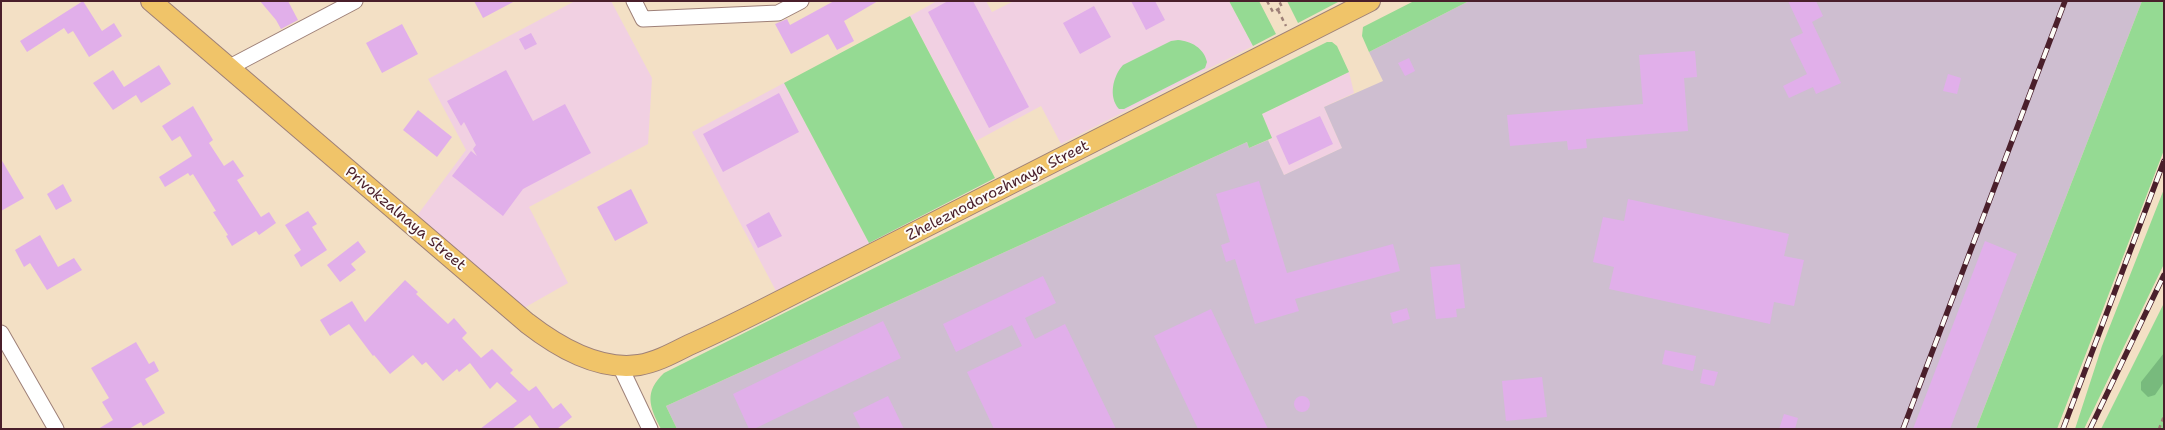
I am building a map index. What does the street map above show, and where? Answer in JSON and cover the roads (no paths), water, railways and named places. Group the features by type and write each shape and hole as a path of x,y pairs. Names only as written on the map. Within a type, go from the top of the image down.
{"main road":[{"name":"Privokzalnaya Street","path":"151,1 527,323 576,354 599,363 620,366"},
{"name":"Zheleznodorozhnaya Street","path":"620,366 638,365 660,359 762,310 1370,1"}],"street":[{"path":"228,68 355,1"},
{"path":"634,1 643,19 778,14 801,1"},
{"path":"1,333 56,429"},
{"path":"620,366 650,429"}],"railway":[{"path":"1903,429 2065,1"},
{"path":"2063,429 2164,161"},
{"path":"2090,429 2164,275"}]}
